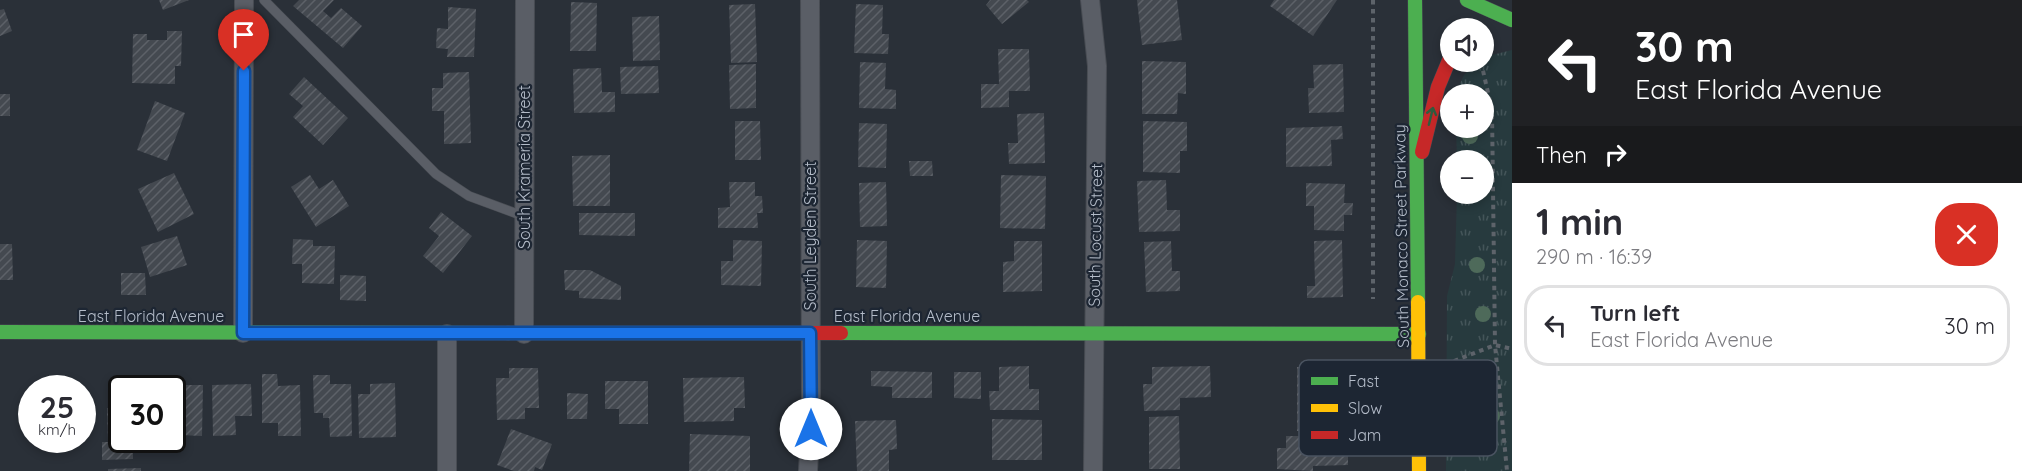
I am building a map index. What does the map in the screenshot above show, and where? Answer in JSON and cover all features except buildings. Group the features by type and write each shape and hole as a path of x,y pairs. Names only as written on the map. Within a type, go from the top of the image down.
{"street":[{"path":"243,333 244,0"},
{"name":"South Krameria Street","path":"524,334 525,0"},
{"name":"South Leyden Street","path":"808,471 811,434 810,0"},
{"name":"South Locust Street","path":"1090,0 1097,66 1093,471"},
{"name":"South Monaco Street Parkway","path":"1415,0 1419,360"},
{"path":"1467,0 1512,20"},
{"path":"1494,29 1512,30"},
{"path":"1417,173 1438,87 1444,72"},
{"name":"East Florida Avenue","path":"0,332 1419,334"},
{"path":"447,334 447,471"}],"lane":[{"path":"264,0 436,174 469,196 523,216"}],"path":[{"path":"1373,0 1373,299"},
{"path":"1483,72 1491,110 1496,360"},
{"path":"1457,360 1495,345 1512,349"},
{"path":"1497,366 1507,471"}],"green space":[{"path":"1512,50 1512,471 1446,471 1446,456 1497,456 1497,360 1447,360 1447,296 1455,264 1457,204 1494,204 1494,150 1457,150 1456,138 1494,138 1494,84 1460,84 1467,72 1494,72 1494,54"}],"traffic: fast":[{"path":"1415,0 1418,302"},
{"path":"1467,0 1512,20"},
{"path":"0,332 508,333"},
{"path":"841,333 1419,334"}],"traffic: slow":[{"path":"1418,302 1418,360"},
{"path":"1419,456 1419,471"}],"traffic: jam":[{"path":"1422,152 1438,87 1444,72"},
{"path":"508,333 841,333"}],"route":[{"path":"244,71 243,333 810,333 811,429"}]}
